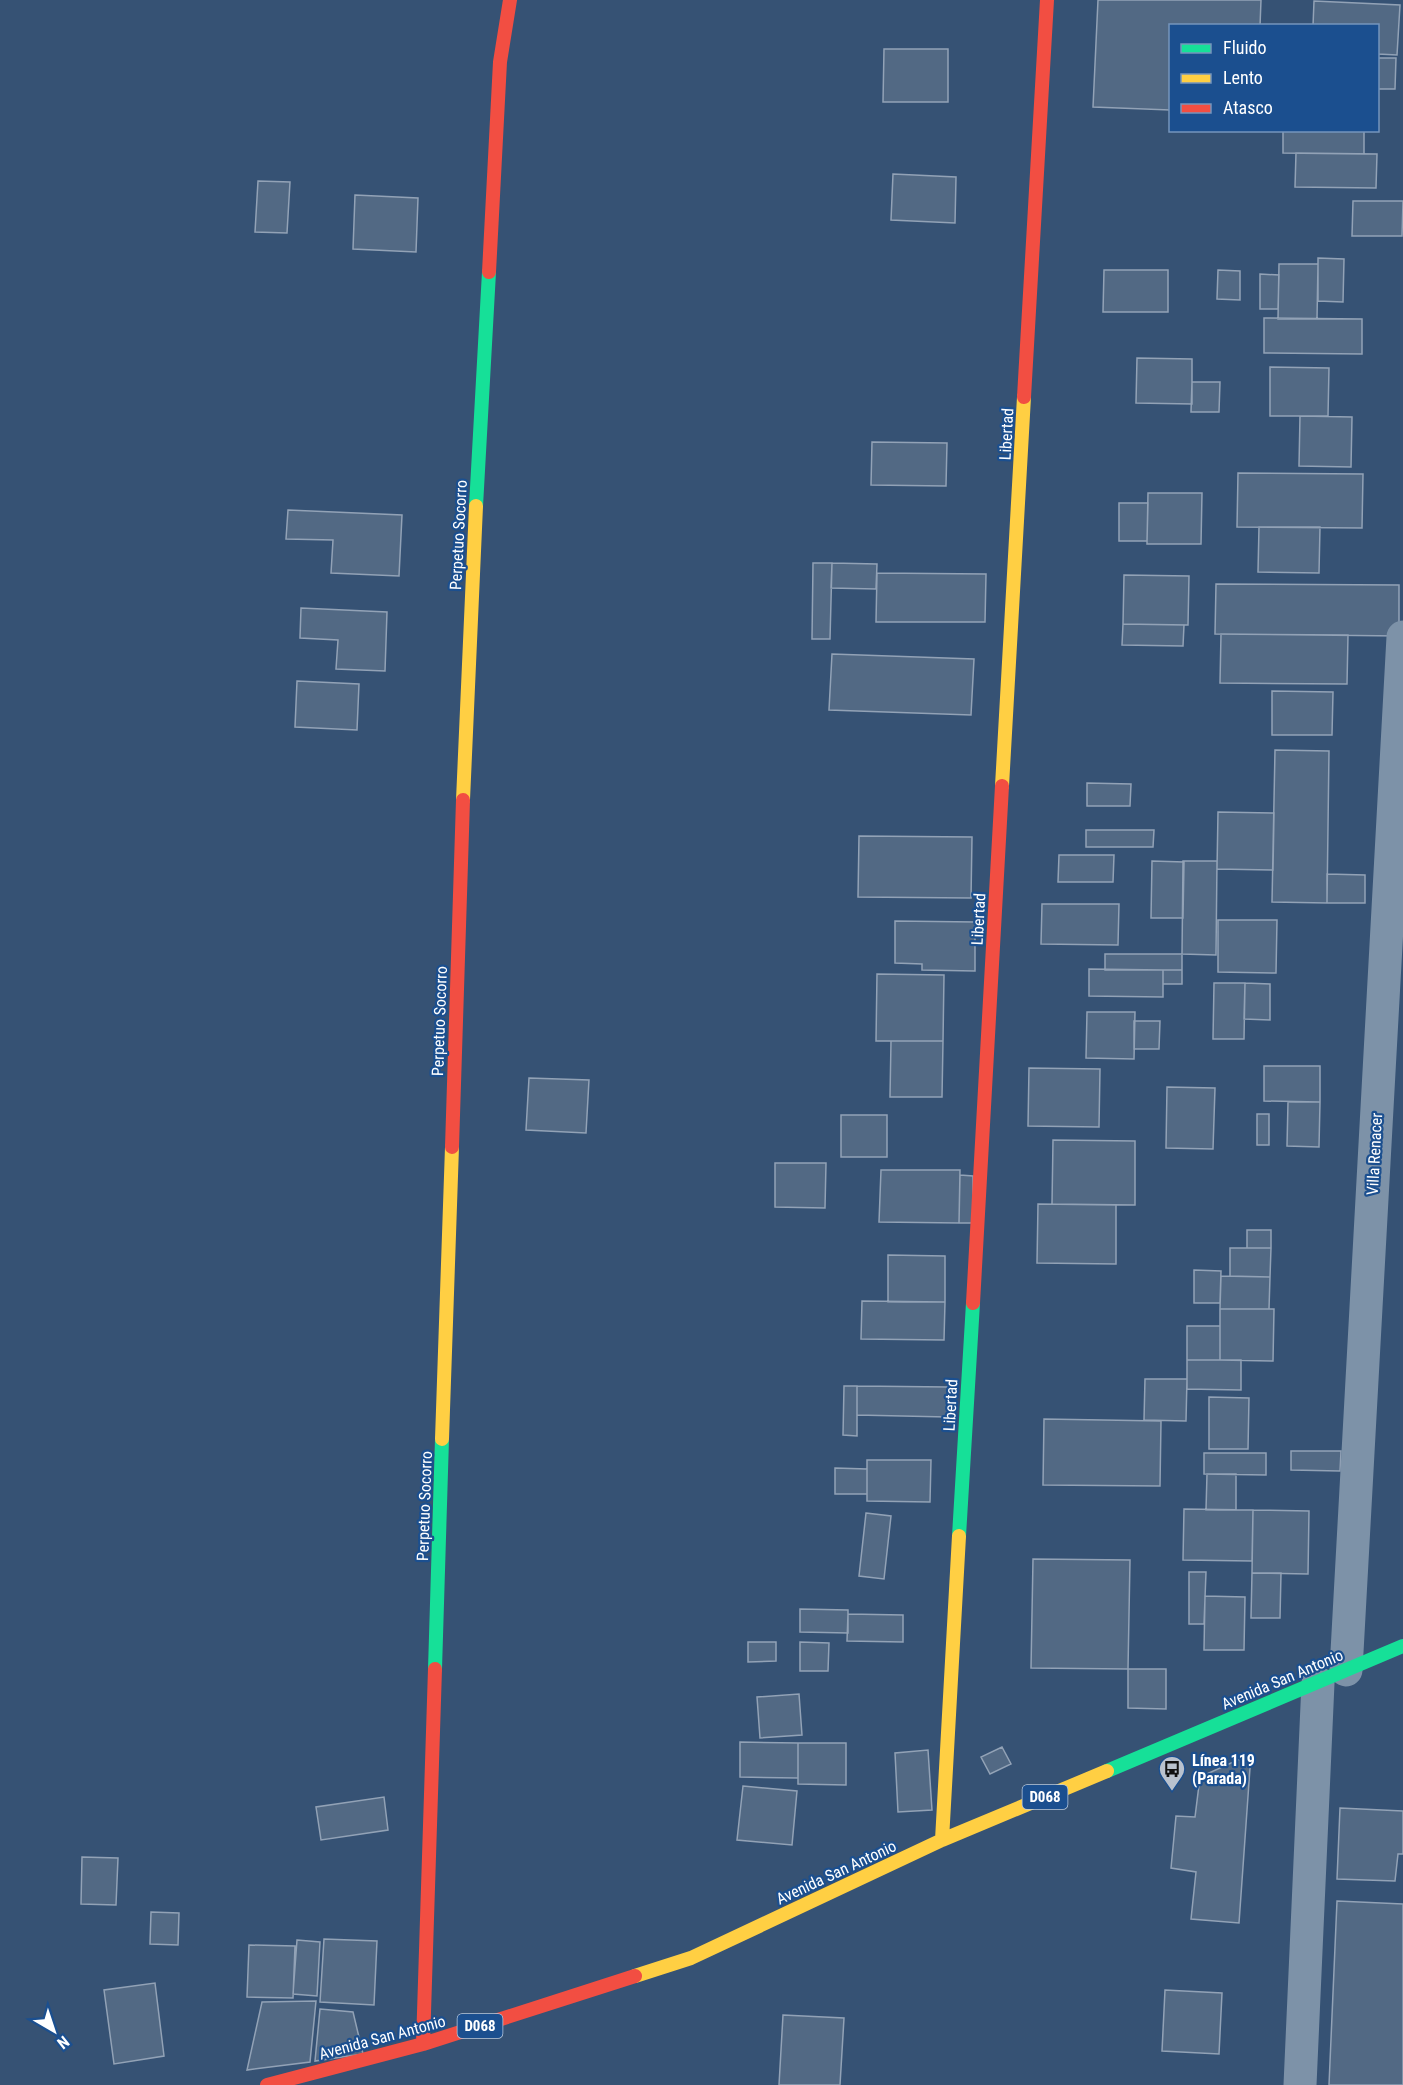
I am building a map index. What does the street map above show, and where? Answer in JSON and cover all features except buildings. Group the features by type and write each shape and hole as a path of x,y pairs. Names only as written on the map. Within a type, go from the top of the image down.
{"street":[{"name":"Perpetuo Socorro","path":"423,2044 467,675 500,62 510,0"},
{"name":"Libertad","path":"942,1840 1047,0"},
{"name":"Villa Renacer","path":"1300,2085 1332,1676 1403,637"},
{"name":"Avenida San Antonio","path":"267,2085 423,2044 691,1958 942,1840 1403,1646"}],"traffic: fast":[{"path":"476,506 489,272"},
{"path":"959,1536 973,1303"},
{"path":"435,1669 442,1439"},
{"path":"1107,1771 1403,1646"}],"traffic: slow":[{"path":"1002,786 1024,397"},
{"path":"463,800 476,506"},
{"path":"442,1439 452,1147"},
{"path":"942,1840 959,1536"},
{"path":"635,1976 691,1958 942,1840 1107,1771"}],"traffic: jam":[{"path":"489,272 500,62 510,0"},
{"path":"1024,397 1047,0"},
{"path":"973,1303 1002,786"},
{"path":"452,1147 463,800"},
{"path":"423,2044 435,1669"},
{"path":"267,2085 423,2044 635,1976"}],"place":[{"name":"Línea 119 (Parada)","path":"1172,1792"}]}
